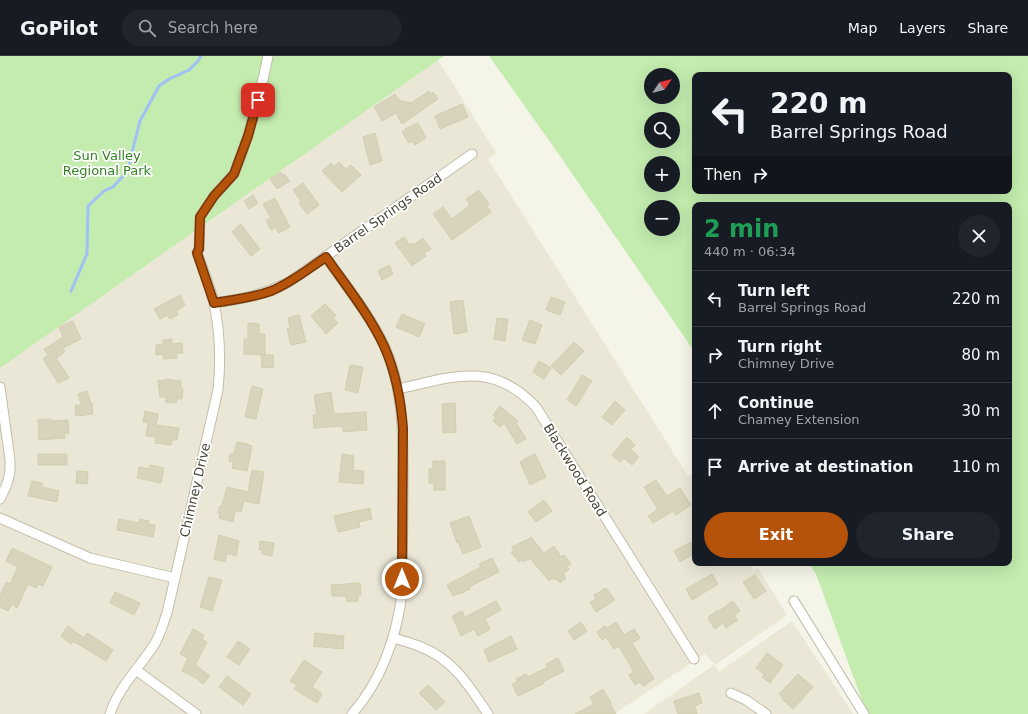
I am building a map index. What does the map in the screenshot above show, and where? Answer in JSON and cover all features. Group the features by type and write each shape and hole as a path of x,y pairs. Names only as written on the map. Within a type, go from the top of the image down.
{"street":[{"name":"Chimney Drive","path":"110,714 118,696 154,644 162,629 175,578 218,390 220,370 220,349 214,303 197,253 199,249 200,217 214,196 234,174 248,136 268,56"},
{"name":"Barrel Springs Road","path":"214,303 252,297 271,291 289,282 472,154"},
{"path":"326,257 373,325 384,346 392,367 402,407 402,594 399,616 394,638 383,667 372,688 352,714"},
{"name":"Blackwood Road","path":"398,389 458,376 472,375 486,376 501,381 514,387 526,397 536,407 694,659"},
{"path":"0,387 10,460 10,472 7,484 0,499"},
{"path":"0,518 90,558 175,578"},
{"path":"794,601 864,714"},
{"path":"394,638 422,647 436,654 448,663 466,682 488,714"},
{"path":"136,670 196,714"},
{"path":"731,693 746,700 766,714"}],"shaded area":[{"path":"438,60 496,153 488,159 688,476 692,474 692,566 751,566 754,571 758,568 787,615 715,665 705,654 614,714 0,714 0,368"},
{"path":"792,621 853,714 644,714 714,665 719,672"}],"green space":[{"name":"Sun Valley Regional Park","path":"0,56 444,56 0,368"},
{"path":"489,56 1028,56 1028,714 867,714 816,574 811,566 1012,566 1012,202 692,202 692,348 558,153"}],"building":[{"path":"429,91 431,94 433,92 438,99 402,124 396,113 382,121 374,107 395,94 399,100 411,103"},
{"path":"462,104 468,117 440,129 435,116"},
{"path":"418,123 426,138 415,145 412,141 409,143 402,132"},
{"path":"375,133 382,161 370,165 363,137"},
{"path":"339,162 346,169 351,165 361,175 342,192 322,171 331,163 334,167"},
{"path":"280,172 290,181 277,189 270,179"},
{"path":"303,183 319,205 307,214 299,203 301,201 293,190"},
{"path":"479,190 489,204 487,206 491,212 452,240 433,214 443,207 452,219 470,205 466,199"},
{"path":"253,195 258,203 249,209 244,201"},
{"path":"275,198 290,227 279,233 275,227 271,230 266,220 271,218 263,204"},
{"path":"241,224 260,249 251,256 232,232"},
{"path":"404,237 409,245 411,243 413,245 423,238 431,249 424,253 426,256 412,266 395,243"},
{"path":"389,265 393,274 382,280 378,271"},
{"path":"180,295 185,305 176,311 178,315 170,319 167,315 160,319 154,309"},
{"path":"551,297 565,302 560,315 546,310"},
{"path":"463,300 467,332 454,334 450,302"},
{"path":"325,304 336,315 333,318 338,323 326,334 311,316"},
{"path":"402,314 425,324 419,337 396,327"},
{"path":"299,315 306,342 291,345 287,329 290,328 288,318"},
{"path":"497,318 508,319 505,341 494,339"},
{"path":"530,320 542,325 535,344 522,340"},
{"path":"73,321 81,339 63,348 65,352 56,358 69,378 58,383 43,359 48,355 44,349 63,337 59,327"},
{"path":"248,323 259,324 259,334 265,334 265,355 244,354 244,339 248,339"},
{"path":"172,339 172,344 182,343 183,353 176,353 177,358 164,359 163,354 156,355 156,345 163,344 163,340"},
{"path":"574,342 584,351 561,375 551,366"},
{"path":"261,355 273,355 274,367 262,368"},
{"path":"539,361 551,368 544,379 533,372"},
{"path":"350,365 363,367 358,393 345,390"},
{"path":"582,375 592,381 576,406 567,400"},
{"path":"165,379 181,381 181,388 183,388 182,399 177,399 176,403 165,402 166,397 160,397 158,380 165,381"},
{"path":"252,386 263,389 256,419 245,417"},
{"path":"87,391 92,403 93,414 76,416 75,405 81,405 78,394"},
{"path":"331,392 334,414 366,412 367,430 343,432 343,426 314,428 313,415 317,415 314,395"},
{"path":"615,401 625,410 612,425 602,417"},
{"path":"455,403 456,432 443,433 442,404"},
{"path":"500,406 518,421 516,423 526,439 517,444 504,423 500,427 493,421 496,417 493,415"},
{"path":"145,411 158,414 156,425 179,428 177,440 172,440 171,445 155,443 156,437 146,436 148,423 143,422"},
{"path":"52,419 52,421 68,420 69,433 64,433 65,438 39,440 38,420"},
{"path":"627,437 635,445 631,449 639,457 632,465 624,458 620,462 612,455"},
{"path":"237,442 252,446 247,471 232,468 233,462 229,461 230,454 234,454"},
{"path":"38,454 67,454 67,465 38,465"},
{"path":"342,454 354,456 353,470 364,471 363,484 339,482"},
{"path":"535,454 546,477 530,485 520,462"},
{"path":"433,461 445,461 445,490 434,490 434,483 429,483 429,469 433,469"},
{"path":"150,465 164,468 161,483 137,478 139,467 149,469"},
{"path":"252,470 264,472 259,504 244,501 241,512 235,511 233,522 219,518 220,514 218,513 220,506 222,506 227,487 248,492"},
{"path":"77,471 88,472 87,484 76,483"},
{"path":"656,480 667,496 680,488 691,505 676,515 673,511 653,523 648,516 658,509 644,487"},
{"path":"32,481 42,483 42,487 59,491 57,502 28,496"},
{"path":"544,500 552,511 536,522 528,512"},
{"path":"370,508 372,519 359,522 360,527 338,532 334,516"},
{"path":"469,516 481,547 463,554 458,542 457,543 450,523"},
{"path":"119,519 139,523 140,519 149,521 148,524 155,525 153,537 117,530"},
{"path":"219,535 239,541 236,556 227,553 225,562 214,559"},
{"path":"531,537 544,553 554,546 561,557 564,555 571,564 567,567 569,569 563,574 566,578 560,583 557,579 556,580 553,578 549,581 530,558 524,562 522,560 519,562 511,552 514,550 512,547 526,541"},
{"path":"260,541 274,543 272,556 262,554 262,550 259,550"},
{"path":"692,542 692,555 680,562 674,551"},
{"path":"12,548 52,567 43,586 38,584 36,588 28,584 17,608 12,604 8,611 0,607 0,596 6,582 10,584 18,567 6,561"},
{"path":"492,558 499,572 469,587 470,589 453,596 447,585 481,567 479,564"},
{"path":"712,574 718,584 692,600 686,589"},
{"path":"755,575 766,591 754,599 743,582"},
{"path":"209,577 222,580 212,611 200,607"},
{"path":"360,583 361,595 358,595 358,601 347,602 346,596 332,596 331,585"},
{"path":"606,588 615,600 596,612 590,602 596,599 594,595"},
{"path":"115,592 140,603 134,615 110,603"},
{"path":"496,601 501,610 485,619 490,629 478,636 474,629 461,636 452,616 462,611 465,617"},
{"path":"733,601 740,611 734,615 738,620 726,628 723,623 715,629 708,617"},
{"path":"581,622 587,631 574,640 568,631"},
{"path":"616,622 624,635 634,629 640,638 632,643 654,679 643,686 640,682 635,685 629,675 634,672 619,646 614,649 606,637 602,640 597,632 605,626 607,628"},
{"path":"68,626 84,638 87,633 113,650 106,661 73,641 71,644 61,636"},
{"path":"193,629 204,635 202,639 207,642 195,665 210,676 203,684 196,678 182,671 188,658 180,654"},
{"path":"315,633 344,636 343,649 313,646 315,644"},
{"path":"511,636 517,649 489,662 484,650"},
{"path":"238,641 250,649 239,665 227,657"},
{"path":"767,653 783,665 770,683 762,677 764,674 756,668"},
{"path":"558,658 564,671 543,682 543,684 518,696 512,684 517,682 516,679 526,674 528,677 548,667 546,664"},
{"path":"304,660 322,672 312,687 322,694 317,703 294,689 297,685 290,681"},
{"path":"798,674 813,687 793,709 782,699 783,698 779,694"},
{"path":"227,676 251,694 243,705 219,687"},
{"path":"428,685 445,702 436,710 419,693"},
{"path":"603,689 616,714 575,714 594,704 590,697"},
{"path":"699,693 702,703 695,706 697,714 678,714 674,701"}],"waterway":[{"path":"71,291 87,254 88,206 104,191 113,187 127,172 140,121 159,86 169,79 189,70 201,56"}],"route":[{"path":"258,100 248,136 234,174 214,196 200,217 199,249 197,253 214,303 252,297 271,291 289,282 326,257 373,325 384,346 392,367 402,407 402,579"}]}
